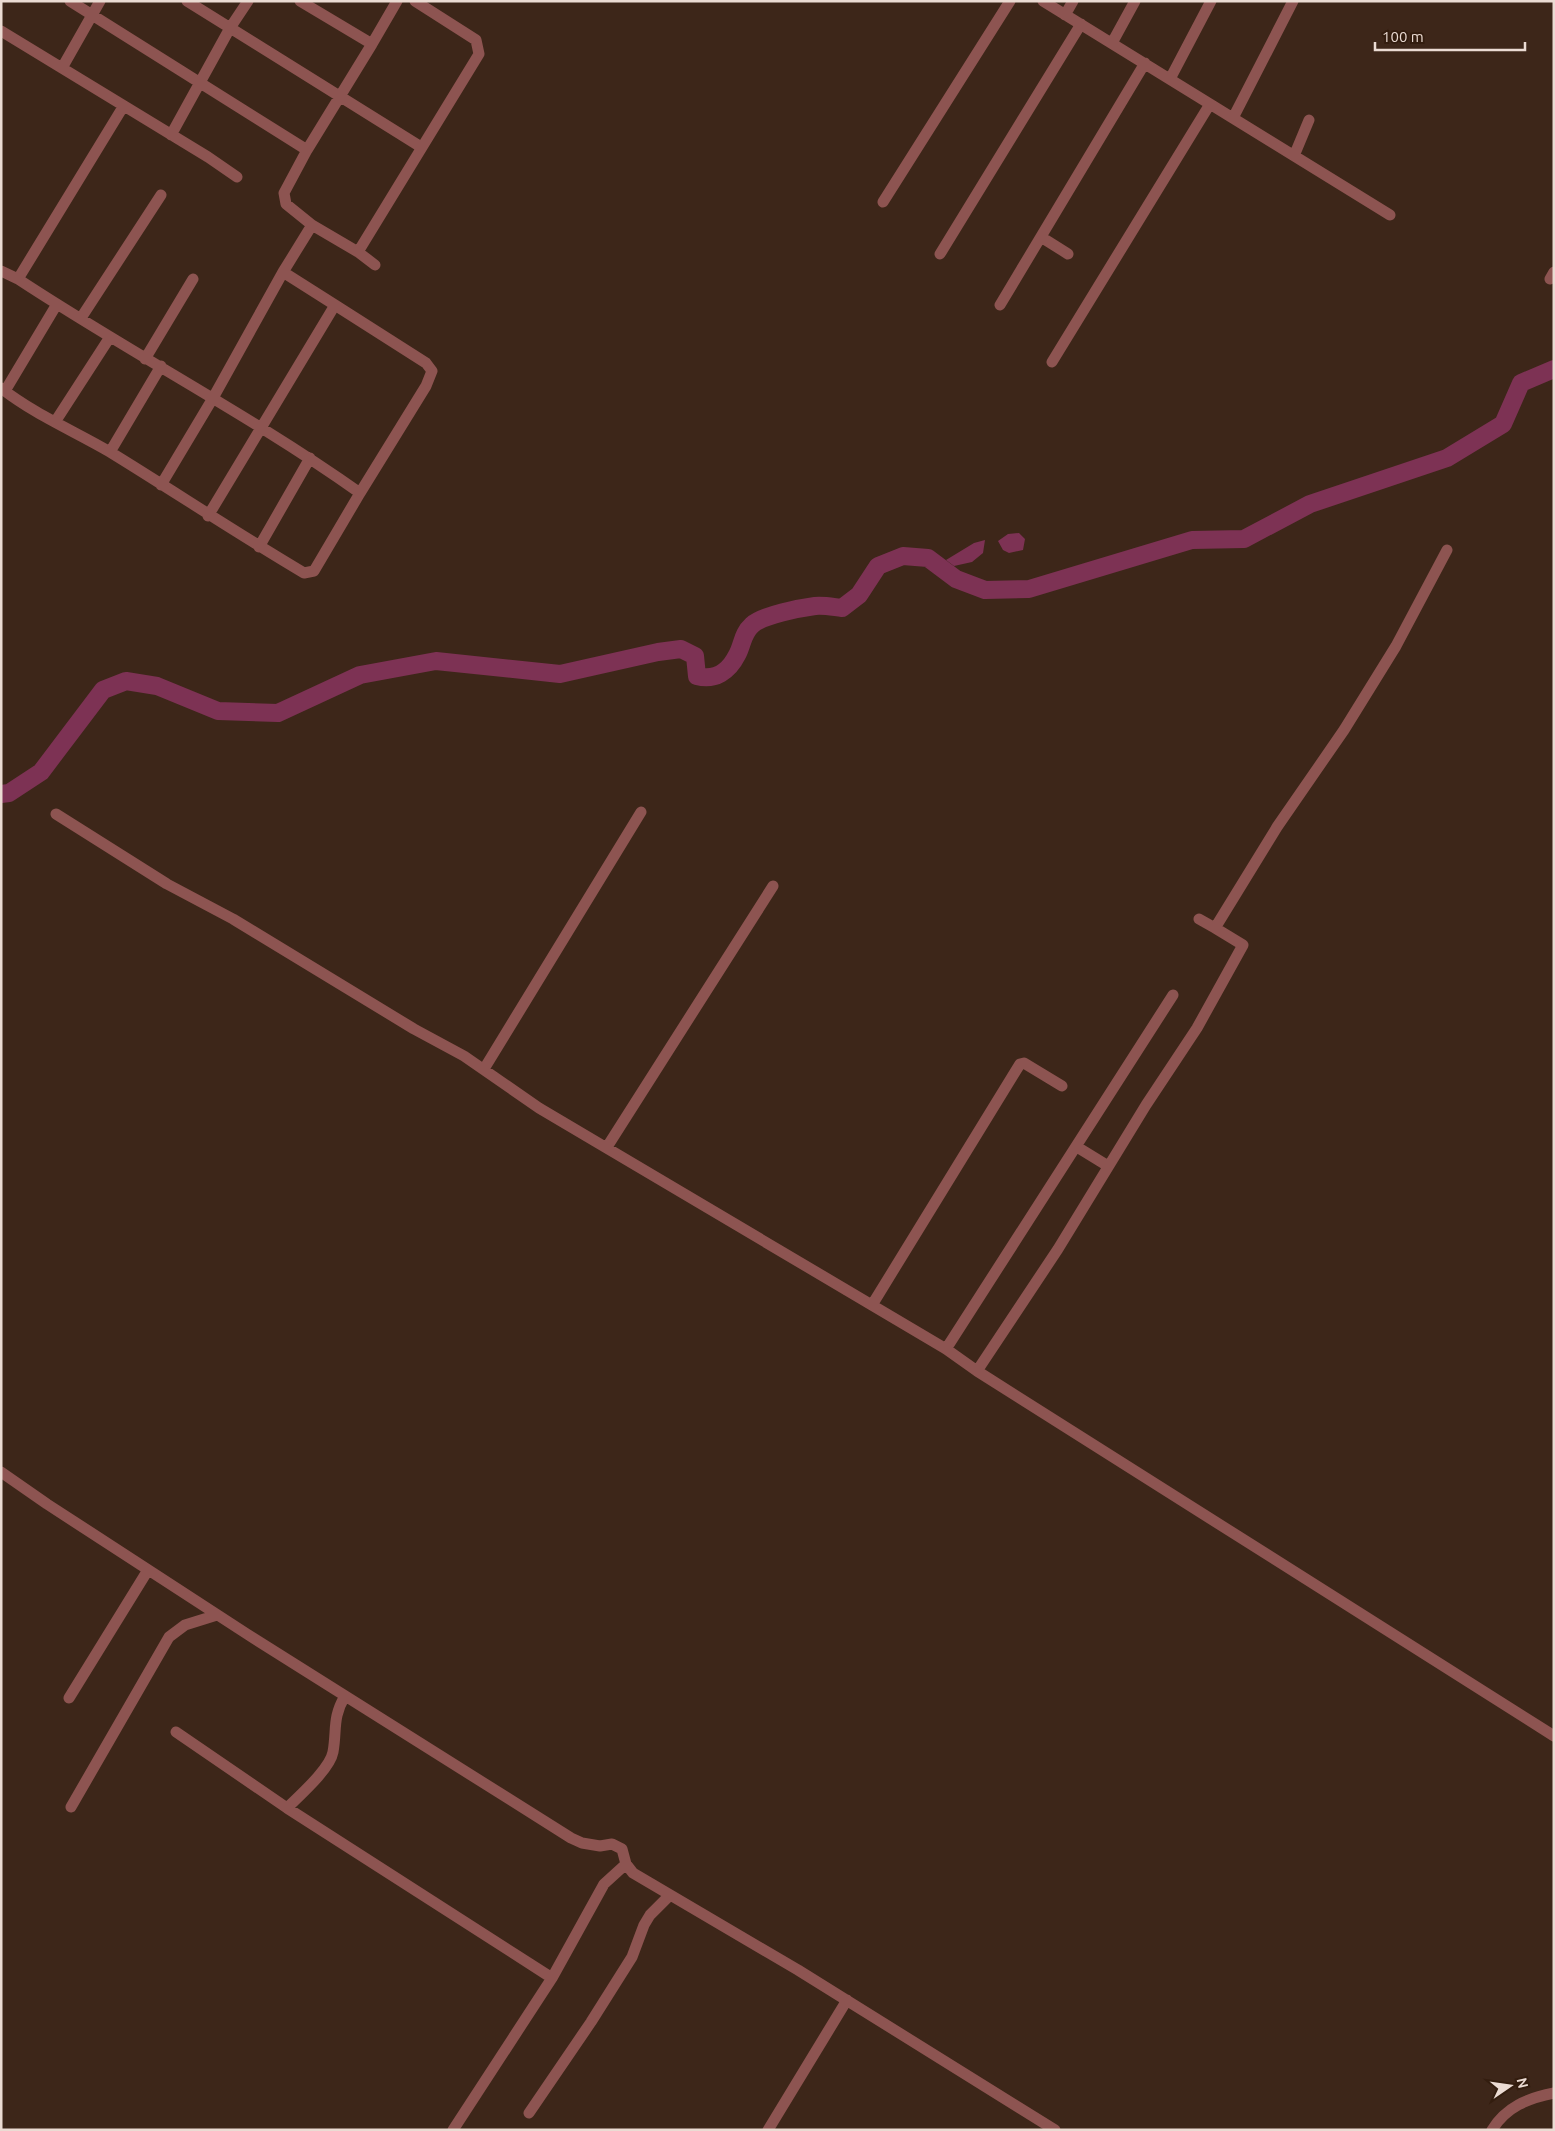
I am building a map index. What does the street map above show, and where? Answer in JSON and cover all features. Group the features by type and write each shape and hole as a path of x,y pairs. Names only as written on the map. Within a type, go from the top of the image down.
{"street":[{"path":"70,1 307,150"},
{"path":"62,68 100,1"},
{"path":"188,1 421,148"},
{"path":"170,135 230,28 248,1"},
{"path":"300,1 372,44"},
{"path":"375,265 358,252 312,225 286,204 284,197 307,150 397,1"},
{"path":"358,252 479,54 479,46 476,40 415,1"},
{"path":"883,202 1010,1"},
{"path":"1043,1 1390,216"},
{"path":"1065,15 1073,1"},
{"path":"1112,43 1135,1"},
{"path":"1170,79 1211,1"},
{"path":"1233,118 1293,1"},
{"path":"940,254 1081,24"},
{"path":"1,31 237,177"},
{"path":"1000,306 1145,63"},
{"path":"1052,362 1210,104"},
{"path":"18,279 123,107"},
{"path":"1294,156 1309,120"},
{"path":"81,318 161,196"},
{"path":"161,485 312,225"},
{"path":"1041,237 1068,254"},
{"path":"57,304 3,390 110,452 259,547 304,573 310,574 314,571 426,386 432,371 426,363 283,272"},
{"path":"3,275 18,279 110,337 161,366 310,458 360,493"},
{"path":"145,358 193,279"},
{"path":"208,516 335,305"},
{"path":"56,422 110,337"},
{"path":"110,452 161,366"},
{"path":"259,547 310,458"},
{"path":"1215,928 1278,828 1344,730 1396,646 1447,550"},
{"path":"484,1069 641,812"},
{"path":"56,814 167,884 233,919 414,1029 484,1069 526,1100 946,1348 977,1370 1554,1736"},
{"path":"607,1147 773,886"},
{"path":"977,1370 1058,1249 1108,1166 1197,1028 1243,945 1199,919"},
{"path":"946,1348 1174,995"},
{"path":"872,1305 1020,1064 1024,1063 1062,1086"},
{"path":"1077,1147 1108,1166"},
{"path":"1,1472 218,1616 571,1838 582,1844 617,1845 622,1849 626,1864 634,1873 847,2000 1055,2130"},
{"path":"69,1698 148,1570"},
{"path":"71,1807 169,1637 185,1624 218,1616"},
{"path":"287,1808 332,1758 334,1724 345,1696"},
{"path":"176,1732 287,1808 552,1978"},
{"path":"453,2130 552,1978 604,1884 626,1864"},
{"path":"529,2113 591,2022 632,1957 644,1925 650,1915 670,1895"},
{"path":"768,2130 847,2000"},
{"path":"1492,2130 1498,2119 1511,2108 1554,2094"}],"shaded area":[{"path":"1019,533 1025,539 1023,550 1009,553 1003,550 998,541 1008,534"},
{"path":"985,540 983,553 972,562 954,566 946,560 974,543"}],"waterway":[{"path":"1,794 9,793 41,772 103,690 126,681 157,686 218,711 278,713 360,675 436,661 560,674 658,652 681,649 695,656 697,676 710,677 721,673 730,666 737,655 746,632 757,621 782,612 808,607 842,608 859,595 878,566 903,556 928,558 956,579 985,590 1029,589 1192,540 1244,539 1310,504 1447,458 1503,424 1521,383 1554,369"}]}
